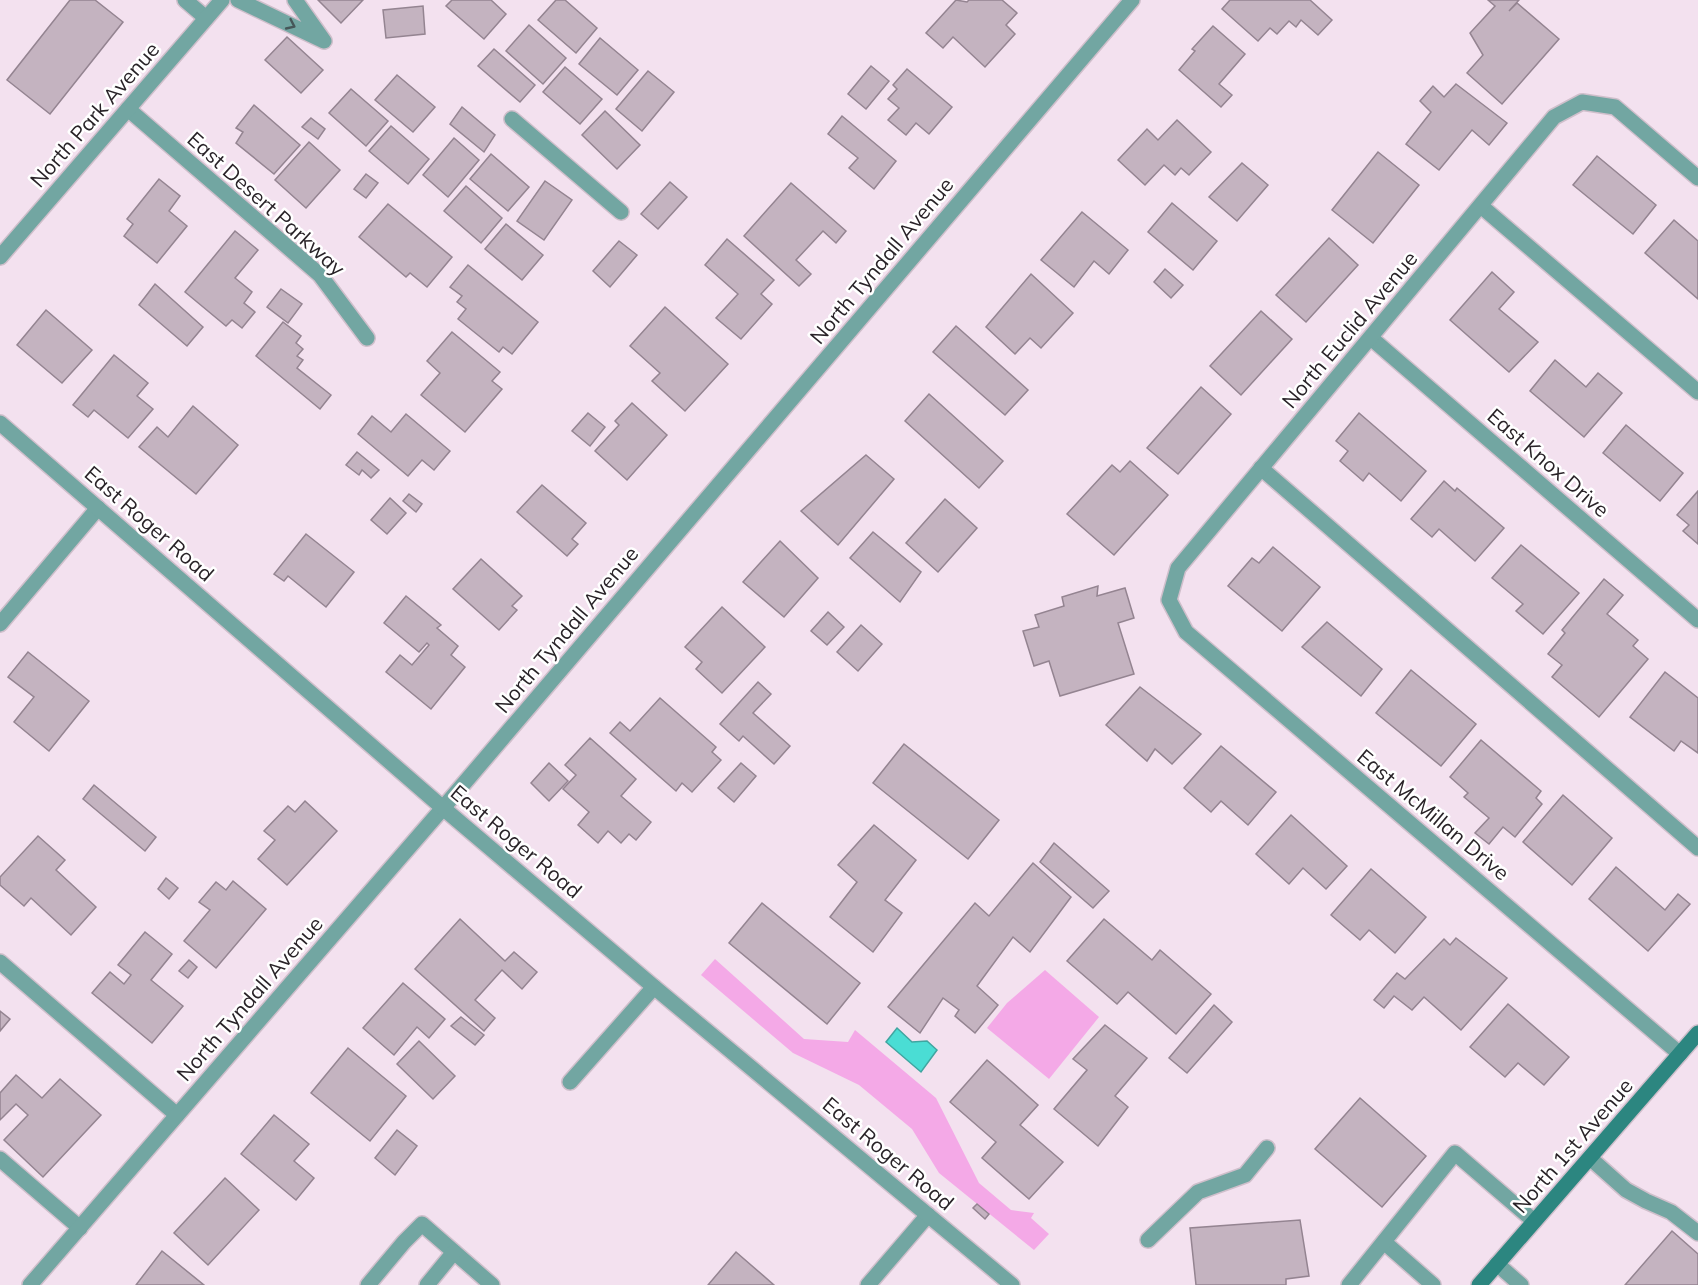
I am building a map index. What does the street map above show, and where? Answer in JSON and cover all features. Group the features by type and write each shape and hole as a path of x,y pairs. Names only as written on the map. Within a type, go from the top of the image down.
{"main road":[{"name":"North 1st Avenue","path":"1479,1285 1698,1033"}],"street":[{"path":"184,0 206,18"},
{"name":"North Park Avenue","path":"0,257 222,0"},
{"path":"238,0 324,41 295,0"},
{"name":"North Tyndall Avenue","path":"30,1285 443,808 1132,0"},
{"name":"North Euclid Avenue","path":"1169,600 1178,568 1554,117 1582,102 1615,107 1698,178"},
{"name":"East Desert Parkway","path":"128,109 320,275 367,338"},
{"path":"513,119 621,212"},
{"path":"1481,206 1698,392"},
{"name":"East Knox Drive","path":"1371,338 1698,620"},
{"name":"East Roger Road","path":"0,423 443,808 1012,1285"},
{"path":"1262,468 1698,848"},
{"path":"0,624 98,508"},
{"name":"East McMillan Drive","path":"1169,600 1186,632 1680,1054"},
{"path":"0,962 177,1115"},
{"path":"570,1082 654,987"},
{"path":"1148,1240 1198,1192 1245,1175 1268,1148"},
{"path":"1349,1285 1455,1153 1534,1221"},
{"path":"1590,1158 1626,1190 1671,1212 1698,1233"},
{"path":"0,1159 80,1228"},
{"path":"868,1285 928,1215"},
{"path":"368,1285 422,1224 492,1285"},
{"path":"1384,1242 1433,1285"},
{"path":"427,1285 454,1252"},
{"path":"1497,1264 1521,1285"}],"shaded area":[{"path":"715,959 804,1039 848,1042 855,1030 936,1098 979,1183 1011,1210 1034,1213 1031,1218 1049,1234 1034,1250 939,1173 912,1129 859,1085 793,1053 701,975"},
{"path":"1045,970 1099,1017 1049,1079 987,1028 1007,1003"},
{"path":"897,1028 912,1042 927,1041 937,1050 921,1072 886,1042"}],"building":[{"path":"70,0 95,0 123,22 50,114 7,80"},
{"path":"318,0 363,0 341,23"},
{"path":"452,0 491,0 506,14 484,39 446,6"},
{"path":"556,0 565,0 597,28 576,53 538,20"},
{"path":"956,0 967,2 969,0 1002,0 1017,13 1006,25 1015,34 985,67 953,37 943,48 926,33"},
{"path":"1230,0 1310,0 1332,20 1318,35 1301,20 1296,27 1289,21 1277,34 1270,28 1258,41 1222,9"},
{"path":"1488,0 1519,0 1509,11 1517,3 1559,39 1502,104 1467,73 1483,55 1470,33 1495,6"},
{"path":"423,6 425,34 386,38 383,10"},
{"path":"529,25 566,58 543,84 506,51"},
{"path":"1213,26 1245,54 1219,84 1232,95 1221,107 1179,70 1195,51 1192,49"},
{"path":"287,37 323,70 301,93 265,60"},
{"path":"600,38 638,70 617,95 579,64"},
{"path":"494,49 535,85 520,102 478,66"},
{"path":"871,66 889,81 866,109 848,94"},
{"path":"565,67 602,99 580,124 543,92"},
{"path":"907,69 952,107 929,134 916,123 906,135 888,120 899,108 888,99 897,89 893,85"},
{"path":"648,71 674,92 642,131 616,109"},
{"path":"397,75 435,107 413,132 375,100"},
{"path":"1456,84 1507,123 1489,145 1472,130 1439,170 1406,144 1431,112 1420,101 1433,86 1444,97"},
{"path":"351,89 388,121 366,146 329,113"},
{"path":"254,105 300,145 274,174 236,143 243,132 236,128"},
{"path":"462,107 495,135 484,152 450,124"},
{"path":"605,111 640,145 617,169 582,135"},
{"path":"842,116 896,161 874,189 849,168 858,158 828,134"},
{"path":"311,118 325,129 318,139 302,127"},
{"path":"1177,120 1211,152 1189,175 1181,168 1175,175 1164,165 1145,185 1118,160 1147,129 1158,140"},
{"path":"391,126 429,159 408,184 369,151"},
{"path":"454,138 479,160 448,197 423,175"},
{"path":"309,142 340,170 306,208 275,180"},
{"path":"1378,152 1419,185 1373,243 1332,210"},
{"path":"491,154 529,187 508,211 470,179"},
{"path":"1597,156 1656,205 1633,234 1573,185"},
{"path":"1242,163 1268,185 1237,221 1209,197"},
{"path":"366,174 378,183 366,198 354,189"},
{"path":"159,179 180,196 169,211 187,226 157,263 124,236 133,224 127,219"},
{"path":"545,181 572,200 544,240 517,221"},
{"path":"670,182 687,197 658,229 641,214"},
{"path":"791,183 846,231 836,243 823,231 796,260 811,274 799,286 744,236"},
{"path":"466,186 502,218 481,243 444,211"},
{"path":"1172,203 1217,241 1193,270 1148,232"},
{"path":"388,204 452,257 427,287 410,273 406,277 359,237"},
{"path":"1082,212 1128,250 1109,274 1094,261 1074,287 1041,260"},
{"path":"1674,220 1698,241 1698,299 1645,253"},
{"path":"506,224 543,255 522,280 485,249"},
{"path":"235,231 258,250 235,278 252,292 244,303 255,312 242,328 232,320 226,326 185,292"},
{"path":"1329,238 1358,265 1306,322 1276,295"},
{"path":"727,239 774,280 761,294 772,304 741,339 716,318 738,294 705,265"},
{"path":"619,241 637,255 610,287 593,271"},
{"path":"468,265 538,322 512,354 503,347 499,352 458,319 466,309 457,302 462,296 450,287"},
{"path":"1165,269 1183,285 1171,298 1154,282"},
{"path":"1492,272 1514,292 1499,309 1538,342 1509,372 1450,320"},
{"path":"1031,274 1073,313 1041,348 1030,338 1015,354 986,327"},
{"path":"155,284 203,327 187,346 139,305"},
{"path":"281,289 302,304 288,323 267,307"},
{"path":"665,307 728,364 685,411 652,381 660,373 630,346"},
{"path":"46,310 92,350 62,383 17,345"},
{"path":"1261,311 1292,339 1241,395 1210,366"},
{"path":"283,322 301,336 296,343 303,349 297,356 303,360 297,368 331,395 320,409 256,356"},
{"path":"956,326 1028,390 1005,415 933,352"},
{"path":"452,332 500,372 492,381 502,389 465,432 421,395 440,373 427,361"},
{"path":"114,355 148,383 137,396 153,409 128,438 94,410 88,417 73,405"},
{"path":"1555,360 1586,387 1598,373 1622,393 1584,437 1530,391"},
{"path":"1201,387 1231,414 1178,474 1147,448"},
{"path":"929,394 1003,461 979,488 905,421"},
{"path":"632,403 667,435 627,480 595,451 619,425 615,421"},
{"path":"193,406 238,445 196,494 139,447 157,427 168,437"},
{"path":"588,413 605,427 590,446 572,431"},
{"path":"1359,413 1426,471 1401,501 1369,473 1363,481 1340,461 1348,451 1336,441"},
{"path":"406,414 450,451 434,470 422,460 408,476 358,434 372,416 391,432"},
{"path":"1626,425 1683,473 1660,501 1603,453"},
{"path":"357,452 379,470 371,478 362,470 359,475 346,465"},
{"path":"866,455 894,479 838,545 801,511"},
{"path":"1130,461 1168,495 1114,555 1067,514 1112,465 1120,472"},
{"path":"1444,481 1455,491 1457,488 1504,528 1475,561 1439,529 1432,537 1411,519"},
{"path":"542,485 586,523 572,539 578,544 567,556 517,512"},
{"path":"1698,491 1698,544 1683,531 1689,525 1677,515"},
{"path":"409,494 422,504 416,512 403,501"},
{"path":"390,498 406,513 387,534 371,520"},
{"path":"945,499 977,528 938,572 906,543"},
{"path":"873,532 921,572 900,602 850,558"},
{"path":"306,534 354,572 326,607 288,576 284,581 274,574"},
{"path":"780,541 818,578 784,617 743,582"},
{"path":"1521,545 1579,593 1543,634 1516,611 1523,604 1492,578"},
{"path":"1273,547 1320,587 1282,631 1228,586 1252,558 1259,563"},
{"path":"481,559 522,596 512,606 517,610 499,630 453,589"},
{"path":"1604,579 1623,595 1607,614 1638,640 1633,646 1648,659 1599,717 1552,677 1562,665 1548,654 1565,633 1562,630"},
{"path":"1098,586 1097,596 1125,588 1134,618 1118,623 1134,674 1060,696 1049,661 1034,666 1023,631 1039,627 1035,615 1064,606 1062,597"},
{"path":"406,596 441,625 437,628 458,646 451,655 465,667 431,709 386,672 400,655 412,665 429,645 427,643 419,652 384,623"},
{"path":"722,607 765,647 722,693 696,669 702,662 685,647"},
{"path":"828,612 844,627 827,645 811,631"},
{"path":"1327,622 1382,669 1361,696 1302,647"},
{"path":"861,625 882,644 858,671 837,652"},
{"path":"28,652 89,701 49,751 14,722 34,697 8,677"},
{"path":"1411,670 1476,724 1441,766 1376,713"},
{"path":"1665,672 1698,698 1698,753 1681,741 1674,751 1630,717"},
{"path":"758,682 771,694 753,713 790,746 774,764 743,736 739,741 720,724"},
{"path":"1140,687 1201,734 1172,764 1155,749 1147,761 1106,725"},
{"path":"660,698 716,747 712,752 721,760 692,792 682,783 676,791 610,733 620,722 630,731"},
{"path":"590,738 636,779 621,796 651,822 636,840 629,834 621,843 608,831 598,843 578,825 589,812 563,789 576,775 565,765"},
{"path":"1481,740 1541,791 1536,798 1542,804 1515,837 1503,827 1489,844 1475,833 1489,818 1464,797 1468,793 1450,777"},
{"path":"904,744 999,820 968,859 873,783"},
{"path":"1221,746 1276,792 1248,825 1221,801 1211,812 1184,788"},
{"path":"549,763 568,781 549,801 531,783"},
{"path":"741,763 756,776 734,802 718,788"},
{"path":"94,785 156,837 145,851 83,799"},
{"path":"1563,795 1612,838 1572,885 1523,842"},
{"path":"305,801 337,831 287,885 258,859 275,840 264,831 288,806 295,812"},
{"path":"1291,815 1347,866 1326,889 1303,868 1289,884 1256,854"},
{"path":"874,825 916,860 885,900 902,913 873,952 830,917 857,882 838,865"},
{"path":"38,836 65,860 56,870 96,907 71,935 31,898 24,906 0,885 0,877"},
{"path":"1054,843 1109,891 1093,908 1040,862"},
{"path":"1033,863 1071,897 1030,952 1013,937 977,986 998,1005 975,1033 955,1016 959,1010 943,998 920,1033 888,1007 975,903 989,916"},
{"path":"1616,867 1665,910 1678,894 1690,904 1648,951 1589,899"},
{"path":"1371,869 1426,917 1395,953 1369,930 1360,940 1331,915"},
{"path":"166,878 178,888 169,899 158,889"},
{"path":"233,881 266,909 216,968 184,941 210,910 199,902 216,882 226,890"},
{"path":"762,903 860,983 827,1024 729,943"},
{"path":"460,919 505,961 514,952 537,972 522,989 502,970 475,1000 495,1018 484,1031 415,969"},
{"path":"1104,919 1152,960 1160,950 1211,994 1176,1034 1128,992 1117,1004 1067,961"},
{"path":"145,932 172,954 151,980 183,1006 152,1043 92,993 110,972 124,984 131,975 118,965"},
{"path":"1456,938 1507,978 1461,1030 1424,997 1412,1010 1394,996 1384,1008 1374,1000 1397,973 1405,979 1444,939 1450,945"},
{"path":"189,960 197,967 188,978 179,971"},
{"path":"403,983 445,1019 429,1038 417,1027 394,1055 363,1028"},
{"path":"1508,1004 1569,1057 1544,1085 1518,1063 1505,1077 1470,1047"},
{"path":"1214,1005 1232,1022 1187,1073 1169,1058"},
{"path":"0,1011 10,1019 0,1031"},
{"path":"461,1017 484,1035 475,1045 451,1026"},
{"path":"1105,1025 1147,1058 1115,1096 1128,1107 1098,1146 1054,1109 1087,1070 1073,1059"},
{"path":"419,1041 455,1076 433,1099 397,1064"},
{"path":"348,1048 406,1096 370,1141 311,1093"},
{"path":"987,1060 1038,1105 1020,1125 1063,1162 1029,1199 982,1158 996,1142 950,1102"},
{"path":"16,1075 42,1098 60,1079 101,1115 43,1177 4,1140 28,1115 16,1104 0,1120 0,1093"},
{"path":"1360,1098 1426,1156 1382,1207 1315,1149"},
{"path":"274,1115 309,1144 294,1161 314,1178 296,1200 241,1154"},
{"path":"397,1130 417,1146 395,1175 375,1158"},
{"path":"225,1178 259,1210 208,1265 174,1233"},
{"path":"977,1204 989,1214 985,1219 973,1208"},
{"path":"1300,1220 1309,1276 1286,1279 1286,1285 1196,1285 1190,1228"},
{"path":"1672,1231 1698,1254 1698,1285 1625,1285"},
{"path":"162,1251 204,1285 136,1285"},
{"path":"736,1252 774,1285 708,1285"}]}
